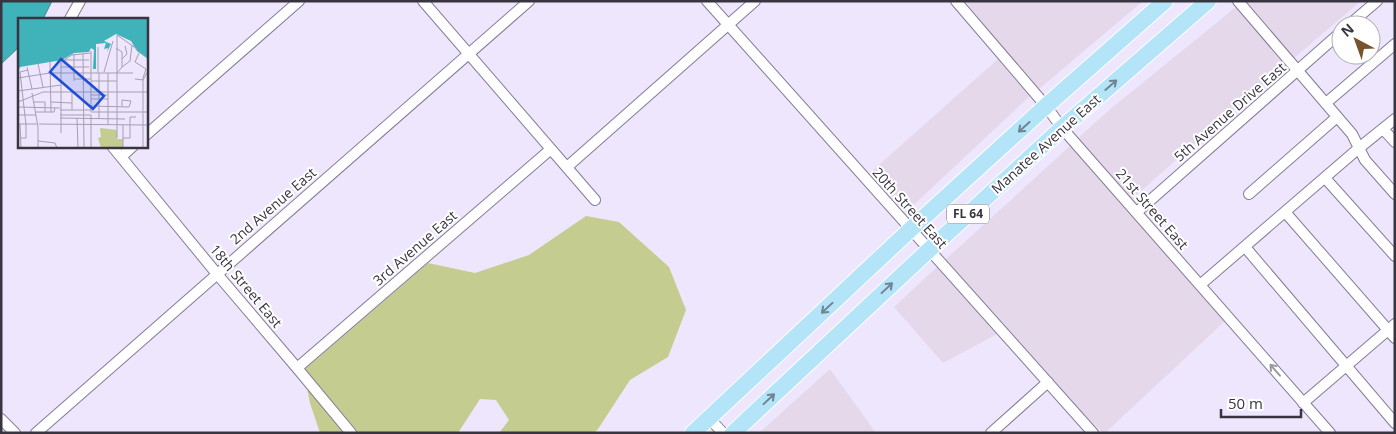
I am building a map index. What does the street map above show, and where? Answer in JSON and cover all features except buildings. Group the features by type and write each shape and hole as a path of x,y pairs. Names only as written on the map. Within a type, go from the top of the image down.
{"main road":[{"name":"Manatee Avenue East","path":"693,433 911,229 1165,1"},
{"name":"Manatee Avenue East","path":"733,433 1062,128 1208,1"}],"street":[{"path":"71,18 80,1"},
{"path":"148,133 299,1"},
{"path":"422,1 595,200"},
{"name":"2nd Avenue East","path":"36,433 529,1"},
{"name":"20th Street East","path":"707,1 1093,433"},
{"path":"567,167 755,1"},
{"name":"21st Street East","path":"956,1 1046,106 1062,128 1330,433"},
{"path":"1238,1 1352,134 1364,160 1395,194"},
{"path":"1361,15 1377,1"},
{"name":"5th Avenue Drive East","path":"1137,212 1331,41"},
{"path":"1326,103 1395,44"},
{"path":"1249,194 1337,117"},
{"path":"1200,285 1395,119"},
{"path":"1383,129 1395,142"},
{"name":"18th Street East","path":"114,148 216,274 351,433"},
{"path":"121,157 131,148"},
{"name":"3rd Avenue East","path":"297,368 551,149"},
{"path":"1324,178 1395,256"},
{"path":"1285,212 1392,331 1303,402"},
{"path":"1245,246 1395,423"},
{"path":"991,433 1048,382"},
{"path":"709,418 723,433"},
{"path":"1,419 14,433"}],"shaded area":[{"path":"965,1 1143,1 1039,89"},
{"path":"1245,1 1361,1 1345,15 1331,15 1331,27 1294,58"},
{"path":"1236,7 1286,65 1132,199 1078,138 1108,111"},
{"path":"998,59 1030,96 906,212 871,172"},
{"path":"1070,146 1225,321 1105,433 1085,415 945,260"},
{"path":"937,267 997,334 943,363 894,307"},
{"path":"830,369 876,433 759,433"}],"green space":[{"path":"586,216 619,222 669,267 686,310 668,357 630,380 594,433 499,433 509,420 496,400 480,399 458,433 358,433 305,369 428,263 475,273 529,255"},
{"path":"307,388 344,433 320,433"}],"water":[{"path":"1,1 52,1 44,18 18,18 18,48 1,64"}]}
